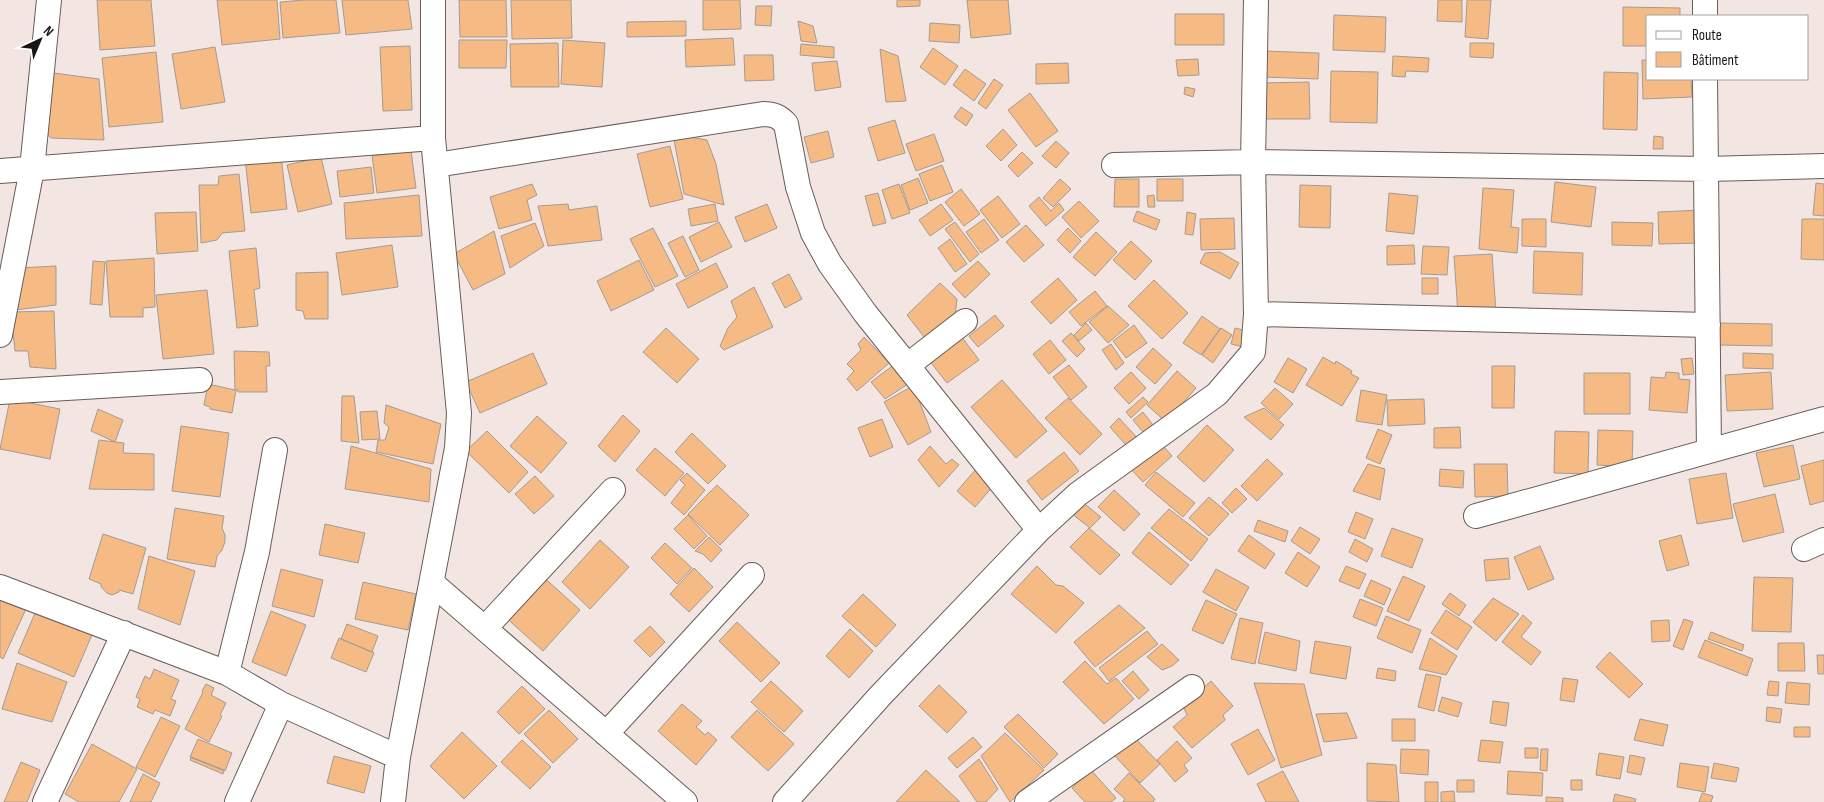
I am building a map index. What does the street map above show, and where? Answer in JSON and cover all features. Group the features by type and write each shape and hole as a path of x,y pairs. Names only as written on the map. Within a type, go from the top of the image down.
{"street":[{"path":"0,335 32,169 49,0"},
{"path":"392,802 398,757 457,448 459,413 433,138 433,0"},
{"path":"784,802 886,691 1039,530 1078,494 1217,394 1253,352 1256,314 1253,162 1256,0"},
{"path":"1705,0 1705,15"},
{"path":"1706,80 1710,451"},
{"path":"436,165 763,114 773,114 780,117 786,124 798,187 813,233 830,264 865,313 1039,530"},
{"path":"0,171 433,138"},
{"path":"1114,165 1253,162 1706,169 1824,166"},
{"path":"1256,314 1708,325"},
{"path":"908,365 965,321"},
{"path":"0,392 200,380"},
{"path":"1476,516 1824,419"},
{"path":"226,673 257,552 275,450"},
{"path":"485,628 613,490"},
{"path":"606,734 752,575"},
{"path":"432,583 685,802"},
{"path":"0,587 226,673 281,704 398,757"},
{"path":"45,802 124,633"},
{"path":"1027,802 1192,687"},
{"path":"238,802 281,704"}],"building":[{"path":"97,0 151,0 155,46 100,50"},
{"path":"217,0 277,0 280,39 222,45"},
{"path":"336,0 340,33 283,38 280,2"},
{"path":"342,0 408,0 412,29 346,35"},
{"path":"459,0 506,0 507,37 460,37"},
{"path":"511,0 571,0 572,38 512,39"},
{"path":"703,0 740,0 741,29 703,30"},
{"path":"897,0 920,0 920,6 897,7"},
{"path":"967,0 1008,0 1011,34 971,38"},
{"path":"1438,0 1462,0 1462,22 1437,21"},
{"path":"1467,0 1491,0 1488,39 1465,37"},
{"path":"756,6 772,6 771,26 755,25"},
{"path":"1623,7 1680,8 1680,15 1646,15 1646,46 1623,46"},
{"path":"1175,14 1224,14 1224,45 1175,45"},
{"path":"1334,15 1386,17 1385,52 1333,50"},
{"path":"686,21 686,36 627,37 627,22"},
{"path":"798,21 813,26 817,43 801,41"},
{"path":"930,23 960,25 959,43 929,41"},
{"path":"733,38 735,65 686,67 685,40"},
{"path":"459,40 507,40 506,68 459,68"},
{"path":"563,40 605,43 602,87 561,84"},
{"path":"558,43 559,87 511,87 510,44"},
{"path":"1470,43 1494,43 1493,58 1470,57"},
{"path":"801,44 834,47 834,58 800,55"},
{"path":"410,46 412,110 383,111 380,47"},
{"path":"215,47 225,102 181,109 172,54"},
{"path":"933,48 958,66 945,85 920,67"},
{"path":"880,49 898,56 906,101 886,102"},
{"path":"1263,51 1319,53 1318,79 1263,77"},
{"path":"156,52 163,122 109,127 102,58"},
{"path":"744,55 773,55 774,80 745,81"},
{"path":"1393,56 1429,58 1428,72 1406,71 1405,77 1392,76"},
{"path":"1198,59 1199,75 1178,76 1176,60"},
{"path":"1642,60 1646,60 1646,80 1691,80 1692,97 1643,99"},
{"path":"837,61 841,87 815,91 812,63"},
{"path":"1068,63 1069,83 1036,84 1036,64"},
{"path":"965,69 986,84 974,101 953,85"},
{"path":"1331,71 1378,72 1377,123 1330,122"},
{"path":"46,72 99,79 104,140 51,138 39,124"},
{"path":"1604,72 1638,73 1637,130 1603,129"},
{"path":"994,79 1003,85 986,109 978,103"},
{"path":"1309,82 1310,119 1263,119 1262,83"},
{"path":"1185,87 1195,89 1193,97 1184,94"},
{"path":"1030,93 1058,131 1036,147 1008,110"},
{"path":"961,107 973,115 966,126 954,117"},
{"path":"895,120 905,153 878,161 868,128"},
{"path":"1003,129 1017,145 1001,161 986,146"},
{"path":"828,131 834,157 811,163 804,137"},
{"path":"673,134 707,140 716,164 724,205 684,194"},
{"path":"934,134 944,161 916,171 906,144"},
{"path":"1654,136 1663,137 1663,149 1653,149"},
{"path":"1056,141 1069,153 1056,168 1042,156"},
{"path":"670,146 683,199 650,207 637,154"},
{"path":"411,151 416,188 377,193 372,156"},
{"path":"1022,152 1033,163 1018,177 1008,166"},
{"path":"281,155 287,209 251,213 245,158"},
{"path":"321,157 332,204 298,212 287,165"},
{"path":"942,165 953,192 930,201 919,174"},
{"path":"371,167 374,193 340,197 337,171"},
{"path":"239,174 245,231 222,233 217,240 201,243 199,185 218,185 219,176"},
{"path":"918,178 928,203 910,210 901,185"},
{"path":"1060,179 1071,189 1053,207 1043,198"},
{"path":"1115,179 1139,179 1139,207 1114,207"},
{"path":"1157,179 1183,179 1183,201 1157,201"},
{"path":"1555,182 1596,187 1591,227 1551,222"},
{"path":"1816,183 1824,184 1824,216 1813,215"},
{"path":"532,184 537,195 527,200 532,220 499,229 490,197"},
{"path":"899,184 910,213 892,219 882,190"},
{"path":"1300,185 1331,186 1330,228 1299,227"},
{"path":"1483,188 1514,190 1511,227 1519,228 1517,253 1479,249"},
{"path":"961,189 980,214 964,226 945,202"},
{"path":"878,193 886,223 873,226 865,196"},
{"path":"1389,193 1418,196 1414,234 1386,231"},
{"path":"419,195 422,236 346,239 344,203"},
{"path":"1154,195 1155,207 1148,207 1147,196"},
{"path":"998,196 1020,224 1002,238 980,210"},
{"path":"1039,197 1051,211 1059,203 1064,210 1046,226 1029,206"},
{"path":"1079,201 1099,221 1081,238 1062,217"},
{"path":"568,204 569,210 597,206 602,240 548,246 538,206"},
{"path":"715,204 718,221 691,226 688,209"},
{"path":"767,204 777,228 745,242 735,217"},
{"path":"941,204 953,220 930,236 919,220"},
{"path":"1701,210 1702,243 1659,244 1658,212"},
{"path":"1137,211 1160,220 1156,230 1133,221"},
{"path":"196,212 198,251 157,254 155,213"},
{"path":"1187,212 1196,214 1193,235 1185,234"},
{"path":"1234,218 1235,249 1201,250 1200,219"},
{"path":"984,219 999,240 981,253 966,232"},
{"path":"1522,219 1546,219 1546,247 1522,246"},
{"path":"1802,219 1824,219 1824,260 1801,259"},
{"path":"719,222 732,247 701,262 689,237"},
{"path":"955,222 979,254 970,262 945,229"},
{"path":"1612,222 1653,223 1652,246 1612,245"},
{"path":"535,223 544,246 510,268 501,236"},
{"path":"1026,225 1044,245 1024,262 1006,242"},
{"path":"653,228 678,276 655,287 630,239"},
{"path":"1068,228 1081,241 1070,253 1057,240"},
{"path":"494,231 505,274 473,290 454,254"},
{"path":"1096,232 1117,252 1095,276 1073,257"},
{"path":"683,236 699,270 685,277 668,243"},
{"path":"950,239 967,264 955,272 938,248"},
{"path":"1131,241 1152,261 1135,280 1113,260"},
{"path":"392,245 398,287 342,295 336,253"},
{"path":"1414,245 1415,264 1387,265 1387,246"},
{"path":"1423,246 1449,247 1447,275 1421,274"},
{"path":"256,248 260,288 254,290 258,326 237,328 229,251"},
{"path":"1534,251 1583,253 1582,295 1533,293"},
{"path":"1220,252 1239,263 1230,279 1200,263 1205,253"},
{"path":"1492,254 1496,312 1458,314 1454,256"},
{"path":"154,258 155,307 143,308 143,317 110,317 106,261"},
{"path":"639,260 654,290 611,311 597,281"},
{"path":"93,261 105,262 102,305 90,304"},
{"path":"978,261 990,274 965,298 952,284"},
{"path":"716,263 728,287 688,308 676,284"},
{"path":"56,266 56,305 7,311 18,268"},
{"path":"328,272 328,319 305,319 303,311 296,310 296,273"},
{"path":"789,274 802,299 785,308 772,283"},
{"path":"1058,278 1077,300 1051,324 1031,302"},
{"path":"1422,278 1438,278 1438,294 1422,294"},
{"path":"1154,280 1188,313 1162,339 1128,306"},
{"path":"940,283 957,299 955,317 928,342 907,315"},
{"path":"754,287 773,327 724,350 720,346 728,328 737,317 731,301"},
{"path":"207,290 214,354 163,359 156,295"},
{"path":"1095,291 1107,306 1081,326 1069,312"},
{"path":"1108,306 1129,325 1108,343 1089,322"},
{"path":"54,311 56,369 30,367 28,351 15,351 11,312"},
{"path":"995,315 1004,326 978,347 969,336"},
{"path":"1202,316 1220,329 1201,355 1183,343"},
{"path":"1086,323 1092,330 1079,341 1074,335"},
{"path":"1719,323 1772,324 1772,346 1719,345"},
{"path":"1134,325 1147,343 1126,358 1113,341"},
{"path":"666,328 699,359 677,383 643,352"},
{"path":"1221,328 1232,335 1213,363 1202,355"},
{"path":"1235,328 1251,332 1247,348 1231,344"},
{"path":"958,332 979,360 947,383 928,359"},
{"path":"1071,333 1085,349 1077,357 1062,341"},
{"path":"864,337 889,363 857,391 847,379 854,371 847,364 861,350 858,344"},
{"path":"1050,340 1066,360 1049,374 1033,354"},
{"path":"1111,344 1124,363 1116,370 1102,350"},
{"path":"1153,348 1172,365 1155,384 1136,367"},
{"path":"234,351 269,352 270,366 266,366 267,392 238,392 236,390 232,413 210,409 210,407 204,405 208,384 235,390"},
{"path":"533,353 547,384 480,413 466,382"},
{"path":"1743,353 1773,354 1773,369 1743,368"},
{"path":"1323,357 1335,364 1336,361 1352,371 1351,374 1359,378 1342,406 1306,385"},
{"path":"1288,358 1307,369 1293,393 1274,382"},
{"path":"1692,358 1694,374 1683,375 1681,359"},
{"path":"895,364 911,382 885,399 871,382"},
{"path":"1069,365 1087,387 1071,400 1053,377"},
{"path":"1492,366 1515,366 1514,408 1492,408"},
{"path":"1177,371 1196,388 1166,422 1147,405"},
{"path":"1131,372 1146,388 1129,404 1114,388"},
{"path":"1666,372 1679,373 1679,379 1690,380 1687,413 1649,410 1651,377 1665,378"},
{"path":"1771,372 1773,409 1727,411 1725,375"},
{"path":"1584,373 1630,373 1630,414 1584,414"},
{"path":"1002,380 1047,431 1016,458 971,407"},
{"path":"918,383 923,396 920,403 931,432 908,445 884,402"},
{"path":"1275,388 1293,404 1279,419 1261,403"},
{"path":"1361,390 1387,395 1382,425 1356,421"},
{"path":"342,396 354,396 359,443 341,441"},
{"path":"1143,397 1148,402 1131,418 1126,412"},
{"path":"1068,398 1102,434 1080,455 1045,418"},
{"path":"10,399 60,409 50,459 0,449"},
{"path":"1424,399 1425,424 1388,426 1387,400"},
{"path":"386,405 441,424 433,464 376,452 378,440 385,440 389,427 384,423"},
{"path":"1264,408 1284,425 1271,440 1244,417"},
{"path":"98,409 123,420 115,442 91,431"},
{"path":"377,411 380,439 362,440 360,412"},
{"path":"1143,412 1153,425 1144,433 1133,420"},
{"path":"623,415 640,431 615,462 598,446"},
{"path":"537,416 567,443 541,473 510,446"},
{"path":"1119,418 1142,443 1132,452 1110,427"},
{"path":"882,419 893,447 870,457 858,428"},
{"path":"1207,425 1234,450 1204,482 1177,457"},
{"path":"181,426 229,433 220,497 172,491"},
{"path":"1460,427 1461,448 1434,448 1434,428"},
{"path":"1378,429 1392,435 1380,464 1366,458"},
{"path":"1598,430 1633,431 1632,467 1597,465"},
{"path":"487,431 528,472 509,493 466,451"},
{"path":"1555,431 1589,432 1588,474 1554,473"},
{"path":"692,433 726,466 708,484 675,452"},
{"path":"1157,439 1172,456 1143,482 1127,465"},
{"path":"99,440 124,443 123,453 154,454 154,490 89,489"},
{"path":"1793,445 1800,479 1764,487 1756,453"},
{"path":"351,446 431,469 429,502 345,489"},
{"path":"930,446 946,464 952,459 959,465 939,487 918,460"},
{"path":"655,448 684,473 665,496 636,470"},
{"path":"1064,452 1079,471 1042,500 1027,481"},
{"path":"1267,459 1283,474 1257,501 1241,486"},
{"path":"1824,460 1824,501 1810,505 1801,466"},
{"path":"1368,464 1385,469 1380,500 1353,491"},
{"path":"1474,464 1507,464 1508,496 1475,497"},
{"path":"977,468 995,484 975,507 957,491"},
{"path":"1440,469 1464,471 1463,488 1439,486"},
{"path":"1156,472 1195,503 1183,517 1145,485"},
{"path":"687,473 705,490 684,515 671,503 685,485 680,480"},
{"path":"1726,473 1733,518 1697,524 1689,479"},
{"path":"535,476 554,496 534,514 515,494"},
{"path":"717,485 749,515 720,545 688,514"},
{"path":"1236,488 1247,499 1232,513 1222,503"},
{"path":"1114,490 1140,514 1124,531 1098,507"},
{"path":"1775,494 1784,532 1743,542 1733,504"},
{"path":"1076,497 1101,517 1090,528 1067,510"},
{"path":"1209,497 1229,514 1209,536 1189,518"},
{"path":"175,508 224,516 222,528 225,542 217,556 215,567 167,559"},
{"path":"1169,509 1208,539 1191,561 1151,528"},
{"path":"1356,512 1373,519 1365,539 1348,532"},
{"path":"688,515 707,536 694,549 674,529"},
{"path":"1258,520 1288,531 1285,542 1254,531"},
{"path":"325,524 365,533 358,563 319,555"},
{"path":"1300,527 1320,539 1310,554 1291,541"},
{"path":"1089,528 1120,555 1100,575 1070,547"},
{"path":"1392,528 1423,539 1412,568 1381,556"},
{"path":"1149,532 1189,565 1171,585 1132,553"},
{"path":"103,534 146,548 133,594 119,590 119,592 112,595 101,587 101,584 89,579"},
{"path":"1249,535 1275,554 1265,569 1238,551"},
{"path":"1681,535 1689,565 1667,571 1659,541"},
{"path":"709,537 722,550 711,562 703,554 695,551"},
{"path":"1355,539 1373,549 1367,562 1349,552"},
{"path":"600,540 629,567 590,609 562,582"},
{"path":"665,543 692,568 677,584 651,558"},
{"path":"1540,546 1554,579 1528,590 1514,557"},
{"path":"1298,552 1320,567 1307,587 1285,573"},
{"path":"149,556 195,571 180,625 138,609"},
{"path":"1508,558 1510,579 1486,581 1484,560"},
{"path":"1037,566 1056,585 1063,586 1084,603 1056,633 1011,594"},
{"path":"1346,566 1366,574 1359,589 1339,581"},
{"path":"694,568 713,587 689,612 670,594"},
{"path":"281,569 323,580 314,617 272,606"},
{"path":"1216,569 1249,587 1236,611 1203,592"},
{"path":"540,574 580,610 543,651 503,615"},
{"path":"1403,576 1425,586 1409,621 1387,611"},
{"path":"1754,577 1793,578 1791,632 1752,631"},
{"path":"1371,580 1391,589 1384,605 1364,596"},
{"path":"363,582 416,594 408,630 355,619"},
{"path":"1450,593 1466,605 1459,616 1442,604"},
{"path":"863,594 896,625 876,647 842,616"},
{"path":"0,596 26,609 3,659 0,657"},
{"path":"1493,598 1519,614 1496,641 1473,622"},
{"path":"1360,599 1383,608 1376,626 1353,617"},
{"path":"1206,600 1237,614 1223,644 1192,630"},
{"path":"1119,605 1145,628 1095,667 1074,642"},
{"path":"38,606 94,630 74,677 18,653"},
{"path":"1446,610 1472,627 1457,650 1431,633"},
{"path":"271,611 306,625 286,676 252,662"},
{"path":"1523,615 1532,623 1521,637 1541,652 1531,665 1502,642"},
{"path":"1386,616 1421,630 1412,653 1377,638"},
{"path":"1240,618 1263,623 1255,664 1231,659"},
{"path":"1684,619 1693,622 1683,650 1673,646"},
{"path":"1669,620 1670,641 1652,642 1651,621"},
{"path":"737,622 780,663 761,682 719,641"},
{"path":"347,624 378,636 372,652 341,639"},
{"path":"650,626 665,642 650,657 634,641"},
{"path":"850,629 873,651 849,678 826,656"},
{"path":"1147,631 1158,644 1109,681 1099,668"},
{"path":"1265,632 1300,641 1296,671 1258,663"},
{"path":"1711,632 1744,645 1742,651 1708,639"},
{"path":"339,638 374,653 366,672 331,658"},
{"path":"1430,638 1457,656 1446,675 1419,669"},
{"path":"1705,640 1753,659 1747,676 1698,657"},
{"path":"1315,641 1351,647 1346,679 1310,673"},
{"path":"1778,643 1804,643 1805,671 1778,671"},
{"path":"1162,644 1179,660 1172,666 1162,670 1147,657"},
{"path":"1610,652 1643,684 1629,698 1596,667"},
{"path":"1817,655 1824,655 1824,674 1818,674"},
{"path":"1085,661 1107,684 1116,678 1134,699 1104,724 1063,682"},
{"path":"17,663 67,682 52,722 2,709"},
{"path":"1378,668 1396,671 1395,681 1376,678"},
{"path":"154,669 179,680 171,699 176,701 170,716 155,710 153,714 137,707 140,699 136,697 145,676 150,679"},
{"path":"1133,671 1149,690 1139,699 1122,681"},
{"path":"1426,674 1441,677 1434,711 1418,707"},
{"path":"1563,678 1578,680 1574,702 1560,700"},
{"path":"771,681 803,711 784,732 751,702"},
{"path":"1211,681 1233,706 1223,715 1225,720 1192,748 1173,727 1187,715 1183,706"},
{"path":"1769,681 1779,682 1778,696 1767,695"},
{"path":"1787,682 1810,684 1809,705 1785,703"},
{"path":"1254,683 1304,684 1322,755 1281,768"},
{"path":"206,684 214,688 211,695 226,703 220,715 222,716 209,742 185,729"},
{"path":"939,685 967,712 947,733 919,706"},
{"path":"522,686 545,709 519,734 497,712"},
{"path":"1442,697 1462,703 1458,717 1438,711"},
{"path":"1493,701 1509,703 1506,726 1490,723"},
{"path":"682,704 702,721 696,727 705,735 708,732 717,740 696,765 658,731"},
{"path":"1767,707 1782,709 1780,723 1766,721"},
{"path":"549,710 578,739 553,763 524,734"},
{"path":"757,710 794,744 768,771 731,737"},
{"path":"1347,713 1357,738 1324,742 1316,714"},
{"path":"1018,714 1058,754 1044,768 1004,727"},
{"path":"161,717 180,726 155,777 136,767"},
{"path":"1392,719 1415,719 1415,741 1392,741"},
{"path":"1640,719 1668,725 1663,746 1634,740"},
{"path":"1794,727 1810,727 1810,737 1794,737"},
{"path":"1258,729 1275,760 1248,775 1231,744"},
{"path":"462,732 497,766 464,799 430,766"},
{"path":"1005,733 1044,770 1010,802 981,756"},
{"path":"973,737 982,747 957,768 948,758"},
{"path":"1134,737 1160,764 1140,783 1114,755"},
{"path":"198,739 232,753 225,771 190,757"},
{"path":"522,740 551,767 530,789 501,762"},
{"path":"1481,740 1503,742 1500,763 1478,761"},
{"path":"1177,741 1192,758 1184,765 1188,771 1175,782 1157,760"},
{"path":"92,744 137,769 119,802 79,802 65,794"},
{"path":"1525,748 1538,748 1538,758 1525,758"},
{"path":"1401,749 1429,750 1428,775 1400,773"},
{"path":"1541,749 1548,749 1547,771 1540,770"},
{"path":"1599,753 1624,757 1620,779 1596,775"},
{"path":"1630,755 1645,758 1641,775 1627,772"},
{"path":"334,756 371,766 364,793 327,783"},
{"path":"191,757 224,770 223,774 190,760"},
{"path":"979,759 998,789 986,802 977,802 959,776"},
{"path":"21,762 40,770 27,802 4,802"},
{"path":"1367,763 1396,765 1399,802 1367,801"},
{"path":"1680,763 1709,767 1705,792 1677,787"},
{"path":"1714,763 1739,768 1736,782 1711,778"},
{"path":"926,770 960,802 896,802"},
{"path":"1091,770 1116,798 1111,802 1085,802 1072,788"},
{"path":"1283,771 1299,802 1266,802 1257,784"},
{"path":"1508,771 1543,773 1542,796 1507,794"},
{"path":"1129,773 1155,799 1153,802 1123,802 1125,799 1114,789"},
{"path":"143,774 160,783 151,802 130,802"},
{"path":"1457,780 1474,780 1474,792 1457,792"},
{"path":"1571,780 1582,780 1582,790 1571,790"},
{"path":"1425,782 1438,782 1438,802 1425,802"},
{"path":"1454,791 1455,802 1441,802 1441,792"},
{"path":"1702,793 1713,796 1711,802 1699,802"},
{"path":"1615,794 1636,799 1635,802 1613,802"},
{"path":"1546,797 1563,798 1563,802 1546,802"}]}
